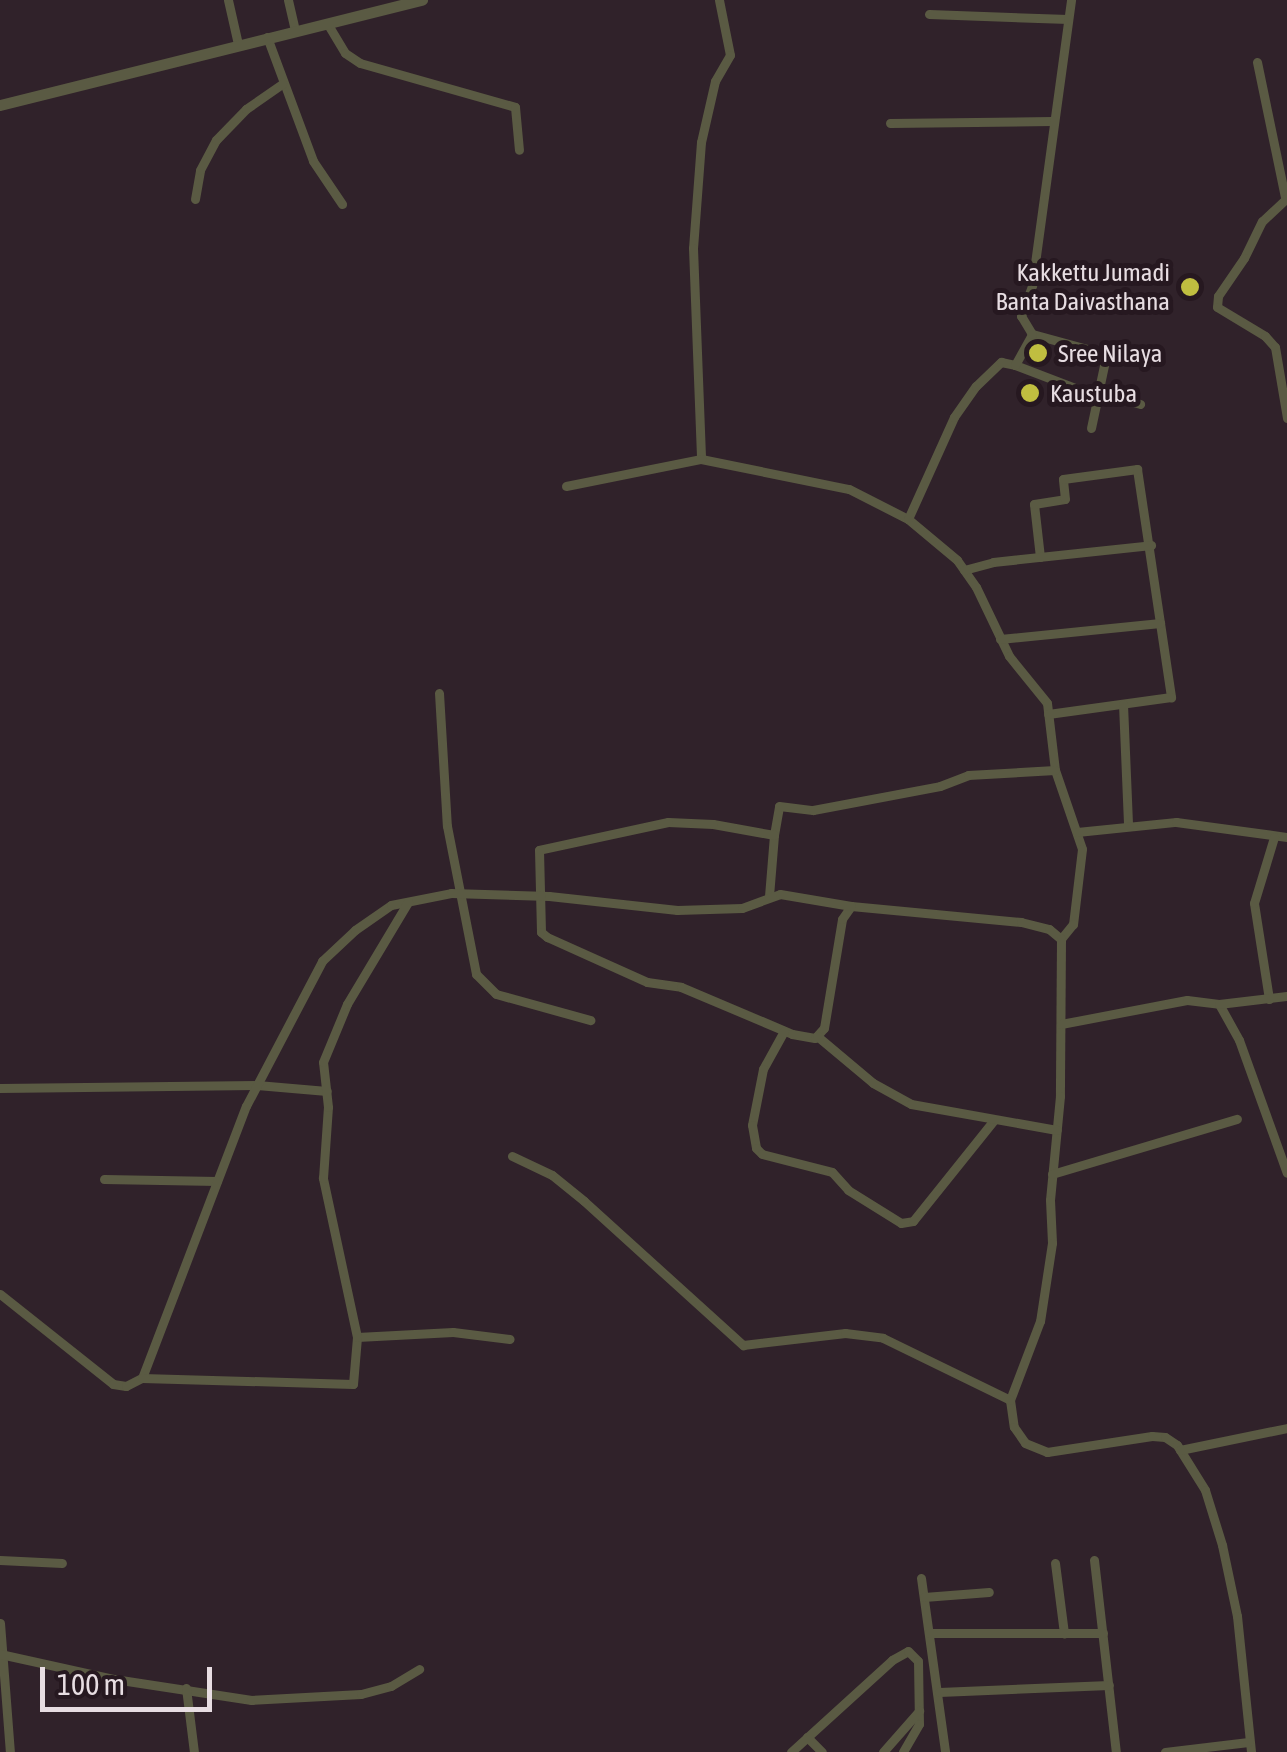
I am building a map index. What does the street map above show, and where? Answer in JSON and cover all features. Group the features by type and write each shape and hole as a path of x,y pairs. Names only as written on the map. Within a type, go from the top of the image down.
{"street":[{"path":"228,0 238,44"},
{"path":"288,0 295,30"},
{"path":"0,105 422,0"},
{"path":"701,459 693,248 701,142 715,81 730,55 719,0"},
{"path":"1071,0 1032,285 1021,316 1032,334 1102,354 1105,360 1091,428"},
{"path":"929,14 1068,19"},
{"path":"326,23 346,53 360,62 515,107 520,150"},
{"path":"267,37 313,161 342,204"},
{"path":"1257,62 1286,197 1262,221 1244,258 1218,296 1217,308 1265,336 1275,347 1287,418"},
{"path":"194,199 200,170 216,140 246,109 282,84"},
{"path":"890,123 1052,121"},
{"path":"1015,366 1032,334"},
{"path":"908,519 954,416 976,386 1001,362 1091,394 1140,404"},
{"path":"566,486 701,459 849,489 933,536 964,570 1000,639 1036,684 1048,714 1055,770 1077,832 1082,866 1073,924 1060,939 1061,1024 1052,1243 1031,1355 1010,1400 1014,1427 1025,1443 1047,1452 1165,1436 1180,1450 1205,1490 1237,1616 1250,1747 1166,1752"},
{"path":"1040,557 1034,504 1064,499 1062,480 1137,468 1171,698 1048,714"},
{"path":"964,570 1151,544"},
{"path":"1000,639 1160,622"},
{"path":"439,693 446,826 463,894 476,974 496,994 590,1020"},
{"path":"1123,704 1128,826"},
{"path":"769,896 779,806 813,810 940,786 968,775 1055,770"},
{"path":"774,835 713,824 668,822 539,850 541,932 647,982 680,987 784,1030 816,1036 872,1083 911,1104 1056,1130"},
{"path":"1077,832 1176,822 1229,826 1287,838"},
{"path":"1269,999 1254,903 1274,836"},
{"path":"142,1378 257,1085 322,962 354,930 391,905 463,894 538,896 678,910 742,908 769,896 806,896 851,906 1021,922 1049,929 1060,939"},
{"path":"0,1294 112,1384 126,1386 142,1378 353,1384 357,1337 323,1178 327,1092 323,1062 347,1004 408,902"},
{"path":"816,1036 824,1028 842,919 851,906"},
{"path":"1061,1024 1187,1000 1219,1004 1287,996"},
{"path":"1219,1004 1239,1040 1287,1173"},
{"path":"784,1030 763,1069 752,1125 756,1148 762,1154 832,1172 848,1190 900,1223 913,1220 994,1120"},
{"path":"0,1088 257,1085 327,1092"},
{"path":"1052,1174 1237,1119"},
{"path":"512,1156 552,1175 584,1201 744,1346 845,1333 883,1338 1010,1400"},
{"path":"104,1178 218,1180"},
{"path":"357,1337 452,1332 510,1340"},
{"path":"1180,1450 1287,1428"},
{"path":"0,1560 62,1563"},
{"path":"1094,1560 1116,1752"},
{"path":"1055,1564 1064,1633"},
{"path":"921,1578 945,1752"},
{"path":"924,1598 990,1592"},
{"path":"0,1622 10,1752"},
{"path":"930,1633 1103,1633"},
{"path":"791,1752 900,1653 908,1652 918,1662 919,1711 915,1737 903,1752"},
{"path":"1,1654 114,1680 251,1700 296,1701 361,1694 391,1686 419,1670"},
{"path":"939,1692 1109,1685"},
{"path":"186,1688 194,1752"},
{"path":"883,1752 919,1711"},
{"path":"807,1737 822,1752"}],"place":[{"name":"Kakkettu Jumadi Banta Daivasthana","path":"1190,287"},
{"name":"Sree Nilaya","path":"1038,353"},
{"name":"Kaustuba","path":"1030,393"}]}
